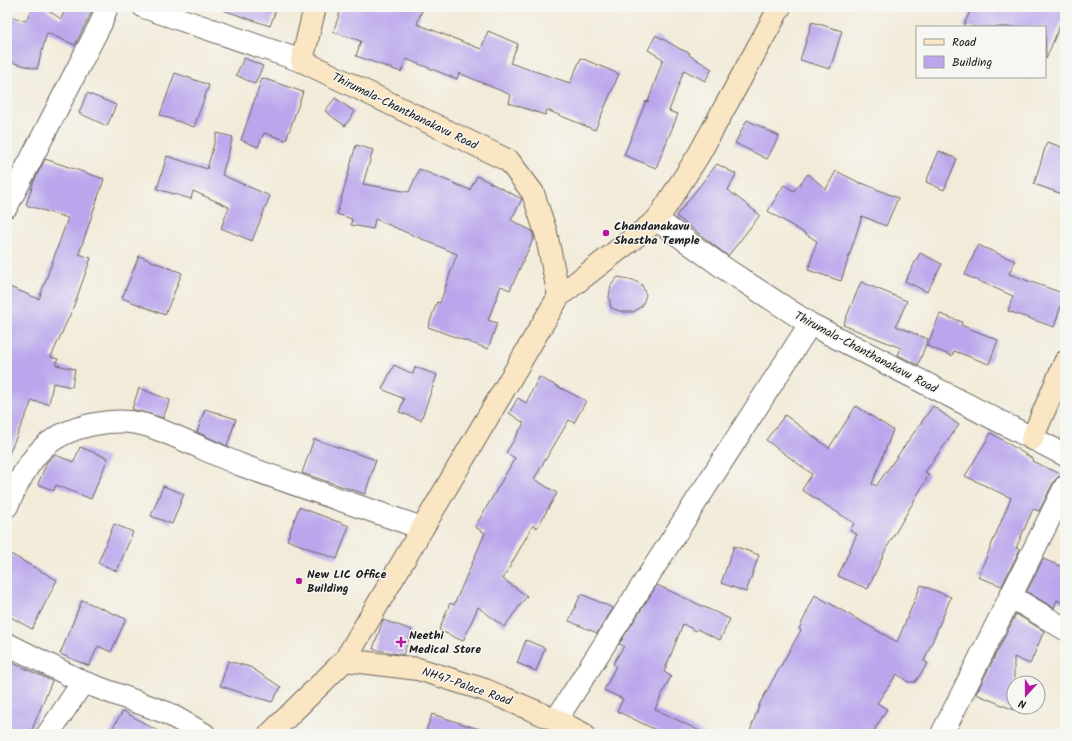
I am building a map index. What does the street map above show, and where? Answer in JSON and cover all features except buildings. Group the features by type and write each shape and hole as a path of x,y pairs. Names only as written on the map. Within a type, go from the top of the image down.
{"main road":[{"path":"302,61 315,7"},
{"path":"270,734 345,660 559,296 657,220 698,156 780,7"},
{"name":"Thirumala-Chanthanakavu Road","path":"302,61 509,161 533,193 546,233 559,296"},
{"path":"1032,439 1065,362"},
{"name":"NH47-Palace Road","path":"345,660 418,668 485,690 556,720 583,734"}],"street":[{"path":"7,206 101,23 107,7"},
{"path":"144,7 302,61"},
{"name":"Thirumala-Chanthanakavu Road","path":"657,220 810,324 1065,455"},
{"path":"556,720 810,324"},
{"path":"7,506 20,478 33,459 53,438 75,428 115,420 150,427 241,465 422,528"},
{"path":"942,734 1065,487"},
{"path":"1010,596 1065,629"},
{"path":"7,644 83,682 167,713 204,734"},
{"path":"48,734 83,682"}],"place":[{"name":"Chandanakavu Shastha Temple","path":"606,233"},
{"name":"New LIC Office Building","path":"299,581"},
{"name":"Neethi Medical Store","path":"401,642"}]}
